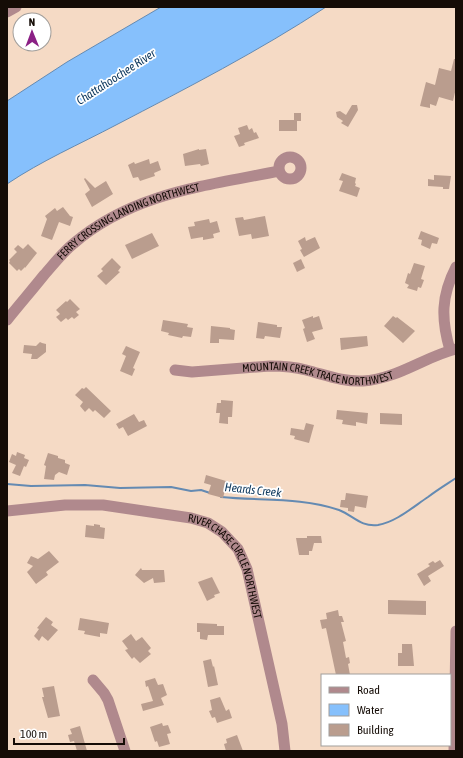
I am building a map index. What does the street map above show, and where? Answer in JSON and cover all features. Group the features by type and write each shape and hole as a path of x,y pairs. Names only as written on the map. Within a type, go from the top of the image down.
{"street":[{"path":"7,12 16,7"},
{"name":"FERRY CROSSING LANDING NORTHWEST","path":"7,320 54,263 72,244 110,218 151,199 279,171"},
{"path":"453,349 445,331 443,309 447,290 456,267"},
{"name":"MOUNTAIN CREEK TRACE NORTHWEST","path":"175,370 192,372 282,366 305,369 338,379 364,381 392,376 453,349"},
{"name":"RIVER CHASE CIRCLE NORTHWEST","path":"7,511 65,505 103,505 191,518 208,523 222,532 238,549 247,569 282,724 285,751"},
{"path":"454,751 456,631"},
{"path":"93,680 108,700 125,751"}],"water":[{"name":"Chattahoochee River","path":"161,7 326,7 275,39 222,69 47,160 7,184 7,101 67,62"}],"building":[{"path":"454,59 456,59 456,88 453,101 439,97 436,106 430,104 430,108 420,106 426,82 435,85 439,68 451,71"},
{"path":"352,105 357,105 358,110 348,127 341,123 343,121 337,117 336,112 340,111 346,115"},
{"path":"294,113 301,113 301,121 297,121 297,131 279,131 279,120 294,120"},
{"path":"247,125 249,130 252,128 254,133 256,132 259,138 244,143 245,145 239,147 234,136 240,134 238,128"},
{"path":"199,149 206,149 209,164 201,166 200,164 185,166 183,154"},
{"path":"149,159 150,164 158,161 161,170 154,173 155,176 140,181 138,177 133,178 128,165 134,162 135,164"},
{"path":"342,173 356,178 355,186 360,188 357,197 339,191 343,181 339,180"},
{"path":"434,175 451,176 449,189 428,186 428,179 434,180"},
{"path":"85,178 95,188 106,181 113,194 92,207 85,194 90,190 84,179"},
{"path":"63,207 70,216 73,217 70,226 59,222 52,240 41,236 47,219 45,216 55,208 57,211"},
{"path":"265,216 269,236 252,239 251,234 239,236 235,218 243,217 244,220"},
{"path":"209,219 210,223 217,221 220,232 213,234 214,238 203,240 203,237 191,239 188,227 195,226 194,222"},
{"path":"421,231 439,238 437,244 432,243 430,249 421,245 422,240 418,239"},
{"path":"152,233 159,246 132,259 125,245"},
{"path":"305,237 306,241 315,237 320,248 304,257 300,250 302,249 298,241"},
{"path":"28,244 37,253 25,268 21,271 19,269 17,271 9,263 9,260 17,252 14,249 18,245 23,249"},
{"path":"112,258 121,267 118,271 120,272 106,285 97,276 103,271 101,269"},
{"path":"301,259 305,268 297,272 293,263"},
{"path":"414,263 425,266 421,279 424,280 421,288 418,287 417,291 407,288 409,285 405,283 408,273 410,274"},
{"path":"70,299 80,309 76,312 79,315 74,319 72,317 68,320 66,318 61,322 56,317 60,314 56,310"},
{"path":"313,316 313,318 319,316 323,329 312,332 315,339 307,342 302,320"},
{"path":"393,316 396,318 397,317 415,331 403,343 384,326"},
{"path":"163,320 188,324 187,327 193,328 191,337 183,336 182,338 168,335 169,333 161,331"},
{"path":"258,322 282,327 280,338 265,336 264,339 256,338"},
{"path":"211,326 235,330 234,340 219,339 219,343 210,343"},
{"path":"367,336 368,346 341,350 340,338"},
{"path":"40,342 46,344 46,352 37,359 31,359 32,354 23,353 24,345 36,346"},
{"path":"126,346 140,352 133,368 135,369 132,376 120,371 126,356 122,354"},
{"path":"86,387 111,411 104,418 95,410 93,412 89,408 85,412 80,406 83,402 75,395 82,388 84,389"},
{"path":"221,400 233,401 232,417 228,417 228,424 219,423 220,413 216,413 217,403 221,403"},
{"path":"337,410 368,413 367,424 356,422 356,426 342,424 343,420 336,419"},
{"path":"380,413 402,414 402,425 380,424"},
{"path":"134,414 139,422 144,420 147,426 128,436 123,427 119,429 116,424"},
{"path":"306,423 314,425 309,443 294,439 295,436 290,435 291,428 304,430"},
{"path":"17,452 25,455 24,458 29,460 26,467 24,466 20,476 12,473 16,465 9,462 12,454 16,456"},
{"path":"48,453 58,456 58,458 65,460 65,463 70,465 67,475 59,472 55,475 54,480 44,479 46,466 44,465"},
{"path":"206,475 236,484 234,492 225,490 223,498 208,494 211,485 204,483"},
{"path":"346,493 368,496 366,508 355,506 354,512 348,511 348,508 340,507 341,500 345,500"},
{"path":"94,524 105,528 104,539 85,537 86,525 94,526"},
{"path":"307,536 321,536 322,543 314,543 312,551 309,551 309,555 299,555 296,538 307,538"},
{"path":"49,551 59,562 46,572 48,575 36,584 27,572 33,566 27,563 31,556 38,559"},
{"path":"440,560 444,566 428,576 431,581 424,586 417,574 430,566 428,564 433,561 435,563"},
{"path":"141,568 142,570 164,570 165,582 154,583 153,578 144,583 135,575"},
{"path":"212,577 220,593 214,595 215,597 207,601 198,582"},
{"path":"388,600 426,601 426,615 388,614"},
{"path":"338,610 339,616 342,616 344,622 341,622 346,641 343,642 346,658 349,657 350,663 348,664 350,674 336,674 326,628 322,629 320,620 327,619 326,613"},
{"path":"46,617 53,622 51,625 58,630 48,641 42,636 39,641 34,636 39,629 37,628"},
{"path":"80,618 109,623 107,634 100,633 100,637 84,634 85,631 78,630"},
{"path":"197,623 217,624 217,626 224,626 224,635 208,635 207,640 200,639 200,632 197,632"},
{"path":"131,634 136,641 142,637 151,648 148,651 151,654 140,663 134,657 132,659 125,650 128,649 122,641"},
{"path":"402,644 412,644 414,666 398,666 398,653 402,653"},
{"path":"211,659 218,685 208,687 203,661"},
{"path":"155,678 158,685 163,684 167,695 161,698 164,705 143,711 141,704 153,701 148,686 146,687 145,681"},
{"path":"54,686 60,716 48,718 42,697 44,697 42,688"},
{"path":"220,697 226,711 229,709 232,718 217,723 215,717 212,718 209,711 212,710 210,700"},
{"path":"162,723 163,726 168,725 171,733 167,734 170,744 159,747 157,741 155,742 150,727"},
{"path":"80,726 87,751 77,751 74,741 70,742 68,735 72,734 70,729"},
{"path":"237,735 243,751 226,751 224,744 227,743 226,739"}],"waterway":[{"name":"Heards Creek","path":"221,497 310,503 339,510 362,523 378,525 398,517 456,478"},
{"name":"Heards Creek","path":"7,484 31,486 85,485 120,488 171,487 191,491 201,490 210,493"}]}
